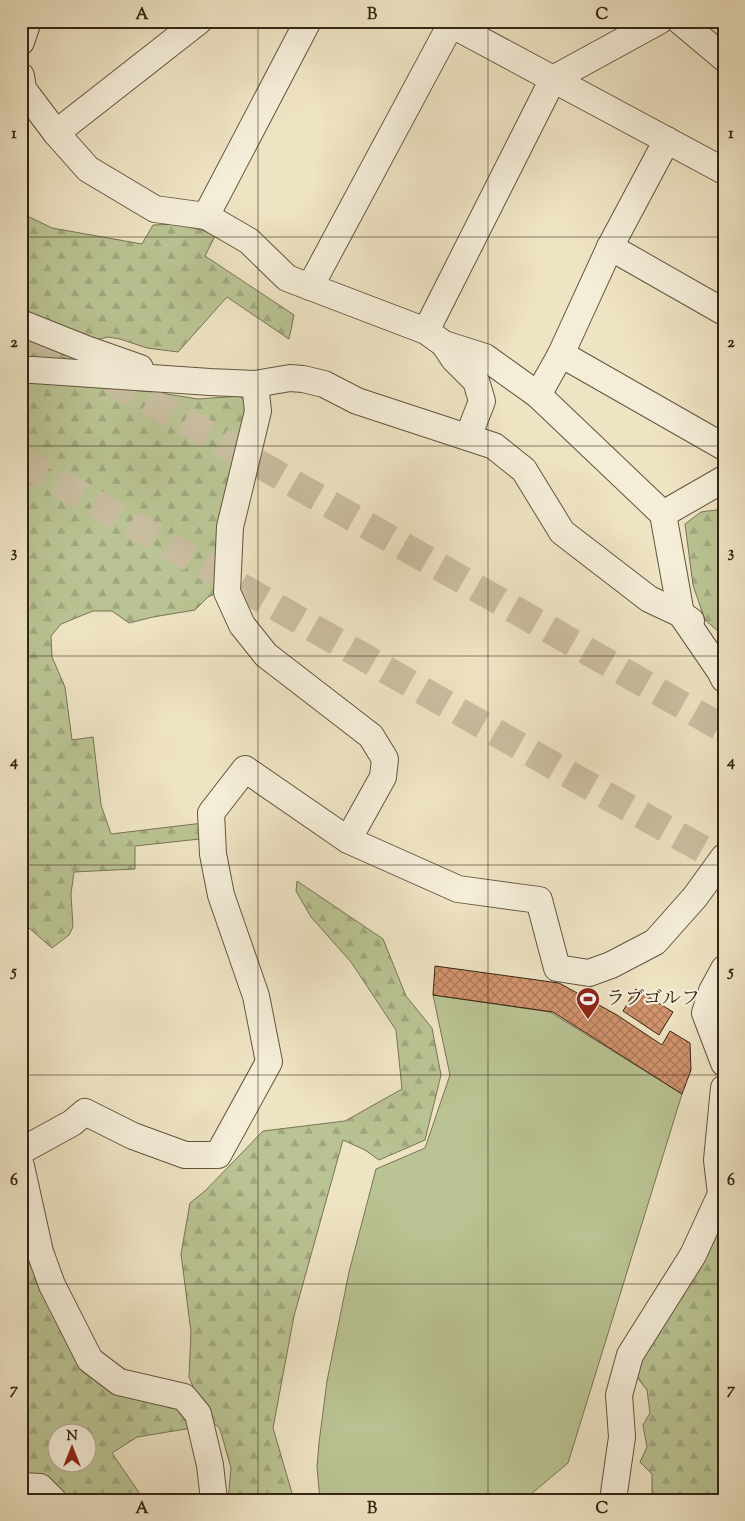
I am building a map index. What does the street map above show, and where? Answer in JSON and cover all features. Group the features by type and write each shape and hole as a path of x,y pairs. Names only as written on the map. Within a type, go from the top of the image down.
{"street":[{"path":"21,42 28,21"},
{"path":"56,133 199,21"},
{"path":"206,216 308,21"},
{"path":"435,338 553,79 660,21"},
{"path":"680,21 724,58"},
{"path":"310,287 448,23 724,171"},
{"path":"21,76 23,89 56,133 88,169 155,209 206,216 248,241 287,278 485,357 538,395 663,514 681,614 724,679"},
{"path":"538,395 561,354 610,248 667,140"},
{"path":"610,248 724,312"},
{"path":"21,323 86,350 170,379"},
{"path":"435,338 476,381 482,401 468,437"},
{"path":"561,354 724,447"},
{"path":"21,370 255,384 290,378 310,380 324,384 358,401 494,446 524,470 562,532 649,599 681,614 724,646"},
{"path":"255,384 258,411 230,527 227,592 242,625 266,655 371,736 385,759 383,777 348,840"},
{"path":"663,514 724,478"},
{"path":"21,1151 72,1123 85,1112 133,1136 185,1155 218,1155 268,1062 256,996 221,896 213,854 211,813 245,769 348,840 458,889 539,900 557,968 589,972 611,965 655,942 695,897 724,857"},
{"path":"724,969 712,990 704,1013 724,1063"},
{"path":"613,1500 622,1437 619,1395 630,1355 693,1255 721,1194 717,1160 724,1088"},
{"path":"21,1166 40,1252 52,1285 90,1360 119,1382 184,1397 198,1414 210,1465 214,1500"},
{"path":"21,1486 40,1487 53,1500"}],"green space":[{"path":"21,213 52,228 142,244 153,225 178,224 216,234 205,256 294,315 289,339 227,297 178,352 147,348 108,337 96,340 71,367 21,362"},
{"path":"21,382 154,392 198,399 240,396 248,404 221,591 208,597 195,610 129,623 112,611 93,611 61,624 51,636 52,657 65,687 72,740 93,737 101,805 111,834 203,823 200,839 135,846 135,869 74,872 71,894 73,927 69,935 52,948 21,921"},
{"path":"724,509 724,636 705,620 693,585 685,524 701,512"},
{"path":"297,881 383,939 406,996 432,1028 441,1075 425,1140 379,1160 365,1150 343,1140 294,1316 273,1428 294,1500 228,1500 231,1468 220,1429 204,1413 189,1377 191,1332 181,1254 190,1203 205,1191 263,1131 345,1121 402,1089 396,1030 351,962 311,917 296,891"},
{"path":"433,995 550,1012 682,1094 568,1463 524,1500 320,1500 317,1467 327,1381 349,1272 376,1169 425,1148 450,1075"},
{"path":"724,1205 724,1500 649,1500 652,1495 652,1474 640,1462 647,1447 643,1425 650,1413 647,1390 636,1376 636,1359"},
{"path":"21,1240 28,1248 81,1363 185,1408 192,1428 137,1437 112,1453 144,1500 21,1500"}],"building":[{"path":"435,966 559,983 617,1015 662,1045 670,1031 690,1043 691,1070 682,1094 553,1012 433,995"},
{"path":"636,989 673,1012 659,1035 623,1011"}],"tunnel":[{"path":"38,338 724,729"},
{"path":"21,461 724,861"}],"place":[{"name":"ラブゴルフ","path":"588,1020"}]}
